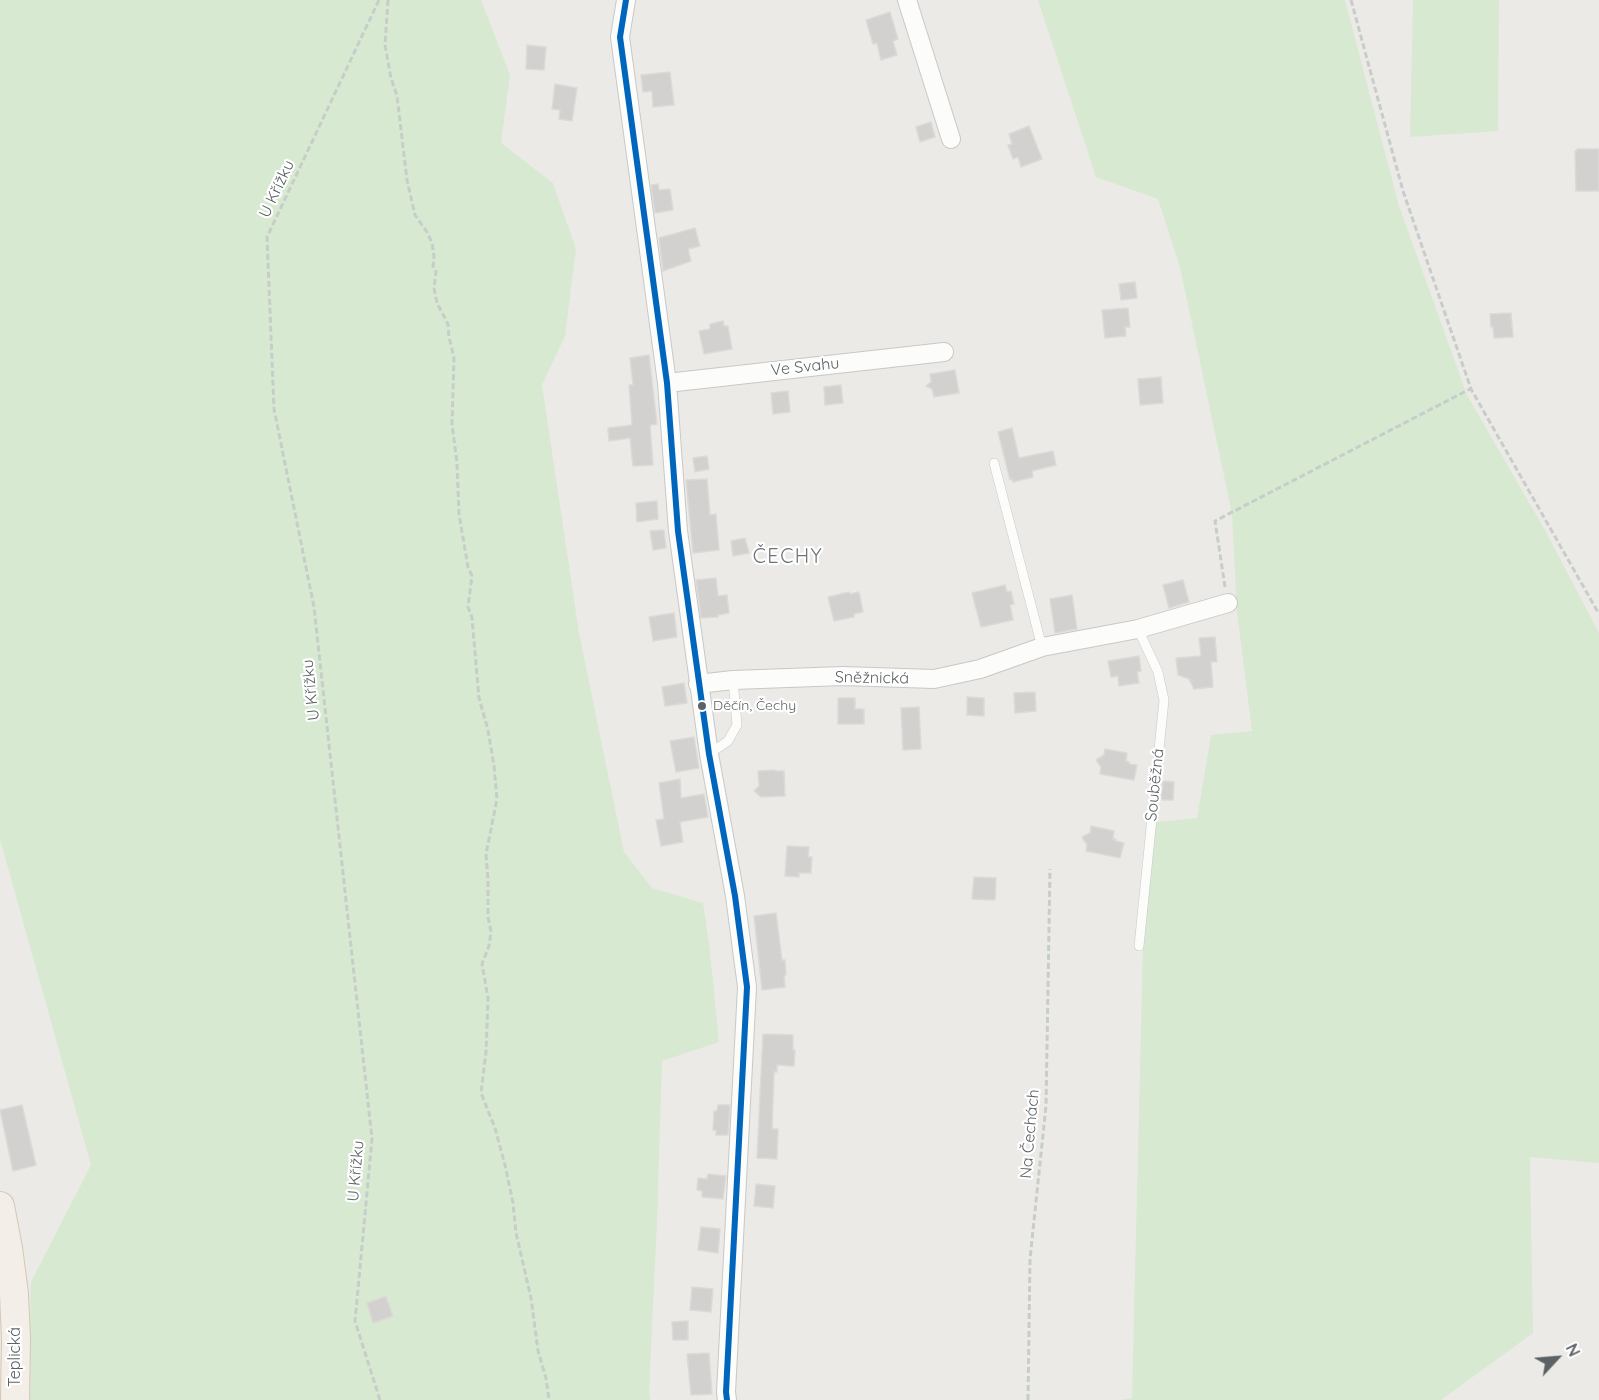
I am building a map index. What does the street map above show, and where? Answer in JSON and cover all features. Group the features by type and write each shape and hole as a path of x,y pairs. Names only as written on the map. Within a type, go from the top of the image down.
{"main road":[{"name":"Teplická","path":"0,1206 14,1294 15,1400"}],"street":[{"path":"626,0 620,37 667,383 678,531 698,684 735,896 747,987 727,1400"},
{"path":"906,0 951,139"},
{"name":"Ve Svahu","path":"667,383 944,352"},
{"name":"Sněžnická","path":"698,684 733,680 843,676 934,679 980,669 1042,647 1138,629 1228,603"}],"lane":[{"path":"994,464 1042,647"},
{"name":"Souběžná","path":"1138,629 1158,672 1164,700 1139,946"},
{"path":"709,754 728,741 737,725 733,680"}],"path":[{"name":"U Křížku","path":"379,0 267,237 274,409 314,607 372,1139 355,1321 380,1400"},
{"path":"388,0 385,45 391,78 398,96 407,180 415,215 432,243 433,266 436,272 434,288 437,303 448,324 454,358 452,424 457,463 459,514 468,567 472,576 468,607 472,618 479,698 488,730 497,799 486,854 488,917 491,932 489,946 482,964 488,998 486,1052 481,1094 495,1128 506,1166 516,1233 531,1298 538,1352 546,1378 549,1400"},
{"path":"1351,0 1402,191 1471,389 1599,614"},
{"path":"1228,603 1215,521 1471,389"},
{"name":"Na Čechách","path":"1028,1400 1030,1258 1046,1106 1050,869"}],"green space":[{"path":"0,0 481,0 510,75 501,143 553,183 576,249 565,336 542,385 579,633 624,852 652,888 703,903 710,951 719,1042 662,1061 650,1400 28,1400 31,1282 91,1165 0,839"},
{"path":"1038,0 1345,0 1399,206 1467,395 1546,532 1599,633 1599,1163 1530,1157 1533,1333 1441,1400 1121,1400 1132,1398 1146,823 1197,818 1211,735 1252,731 1237,612 1232,514 1180,267 1158,199 1096,177"},
{"path":"1413,0 1499,0 1498,131 1410,137"}],"building":[{"path":"890,12 898,39 893,41 897,55 881,60 877,43 873,44 866,20"},
{"path":"527,45 546,47 544,70 526,69"},
{"path":"670,72 674,105 653,107 652,91 643,92 641,75"},
{"path":"555,84 577,88 572,121 559,119 560,110 552,109"},
{"path":"931,122 935,137 920,142 916,127"},
{"path":"1029,126 1042,159 1021,167 1018,157 1013,159 1008,145 1012,144 1009,134"},
{"path":"1577,149 1599,149 1599,191 1576,191 1575,151"},
{"path":"658,184 659,190 670,189 673,210 655,213 651,185"},
{"path":"695,228 700,246 688,249 691,261 663,271 659,238"},
{"path":"1135,282 1137,298 1121,300 1119,284"},
{"path":"1128,308 1130,327 1125,327 1126,336 1105,338 1102,310"},
{"path":"1511,313 1513,337 1494,338 1490,314"},
{"path":"723,321 724,326 728,326 732,349 704,354 699,331 710,329 710,324"},
{"path":"649,355 657,424 650,425 653,465 633,466 630,438 609,441 608,428 632,425 629,385 633,385 630,358"},
{"path":"955,370 959,393 934,397 932,389 926,386 931,382 930,374"},
{"path":"1161,377 1163,403 1140,405 1138,379"},
{"path":"841,385 843,403 825,405 824,387"},
{"path":"788,391 790,412 773,414 771,393"},
{"path":"1012,428 1019,458 1053,451 1056,465 1032,471 1033,477 1013,482 1012,479 1010,480 998,432"},
{"path":"707,456 709,469 695,472 693,458"},
{"path":"707,479 710,515 716,514 719,550 693,553 686,480"},
{"path":"657,501 658,519 637,522 636,503"},
{"path":"664,530 666,548 653,550 650,531"},
{"path":"745,538 749,553 733,556 731,541"},
{"path":"716,578 718,596 727,595 729,613 718,615 718,617 701,618 696,580"},
{"path":"1183,580 1189,602 1169,608 1163,585"},
{"path":"1005,585 1007,592 1011,591 1014,604 1010,605 1013,620 981,627 972,593"},
{"path":"849,592 850,594 859,592 863,612 854,614 854,617 834,621 828,597"},
{"path":"1072,595 1077,629 1055,633 1050,599"},
{"path":"674,613 677,637 653,641 649,617"},
{"path":"1215,637 1217,662 1211,662 1213,687 1194,689 1189,679 1178,675 1176,658 1201,656 1199,638"},
{"path":"1139,656 1141,671 1137,672 1139,683 1119,686 1118,676 1111,677 1108,661"},
{"path":"684,683 687,703 665,706 662,687"},
{"path":"1035,692 1036,711 1015,713 1014,693"},
{"path":"967,697 984,698 984,716 967,715"},
{"path":"838,698 855,698 855,709 864,709 864,724 838,724"},
{"path":"919,707 921,749 903,750 901,708"},
{"path":"694,737 699,768 676,772 670,741"},
{"path":"1105,749 1127,753 1126,761 1137,765 1134,780 1100,774 1101,767 1096,760 1104,755"},
{"path":"758,771 784,771 785,796 761,797 754,791 759,786"},
{"path":"680,779 681,798 704,794 708,817 680,822 683,842 661,846 656,820 664,819 659,783"},
{"path":"1163,781 1174,782 1173,800 1161,800"},
{"path":"1091,826 1114,831 1113,839 1124,843 1120,858 1086,851 1087,845 1082,837 1090,833"},
{"path":"787,846 809,847 808,857 812,857 811,873 799,873 799,877 785,876"},
{"path":"974,877 996,878 995,900 972,899"},
{"path":"776,913 782,960 785,960 785,987 762,990 754,916"},
{"path":"763,1034 793,1035 793,1050 795,1050 794,1066 777,1065 777,1072 774,1072 772,1129 778,1129 777,1159 757,1158"},
{"path":"22,1105 36,1165 13,1171 0,1110"},
{"path":"718,1105 730,1105 728,1135 716,1135 716,1130 713,1130 714,1111 717,1111"},
{"path":"708,1174 726,1176 723,1199 702,1197 702,1191 697,1190 698,1178 707,1179"},
{"path":"756,1184 775,1186 773,1208 754,1206"},
{"path":"701,1227 720,1229 718,1253 698,1250"},
{"path":"692,1287 713,1289 711,1312 690,1310"},
{"path":"386,1296 393,1316 373,1323 367,1303"},
{"path":"688,1321 688,1340 673,1340 672,1322"},
{"path":"709,1353 712,1394 691,1395 687,1354"}],"transit line":[{"path":"626,0 620,37 667,383 678,531 709,754 735,896 747,987 727,1400"}],"place":[{"name":"Děčín, Čechy","path":"702,706"}],"district":[{"name":"ČECHY","path":"788,557"}]}
